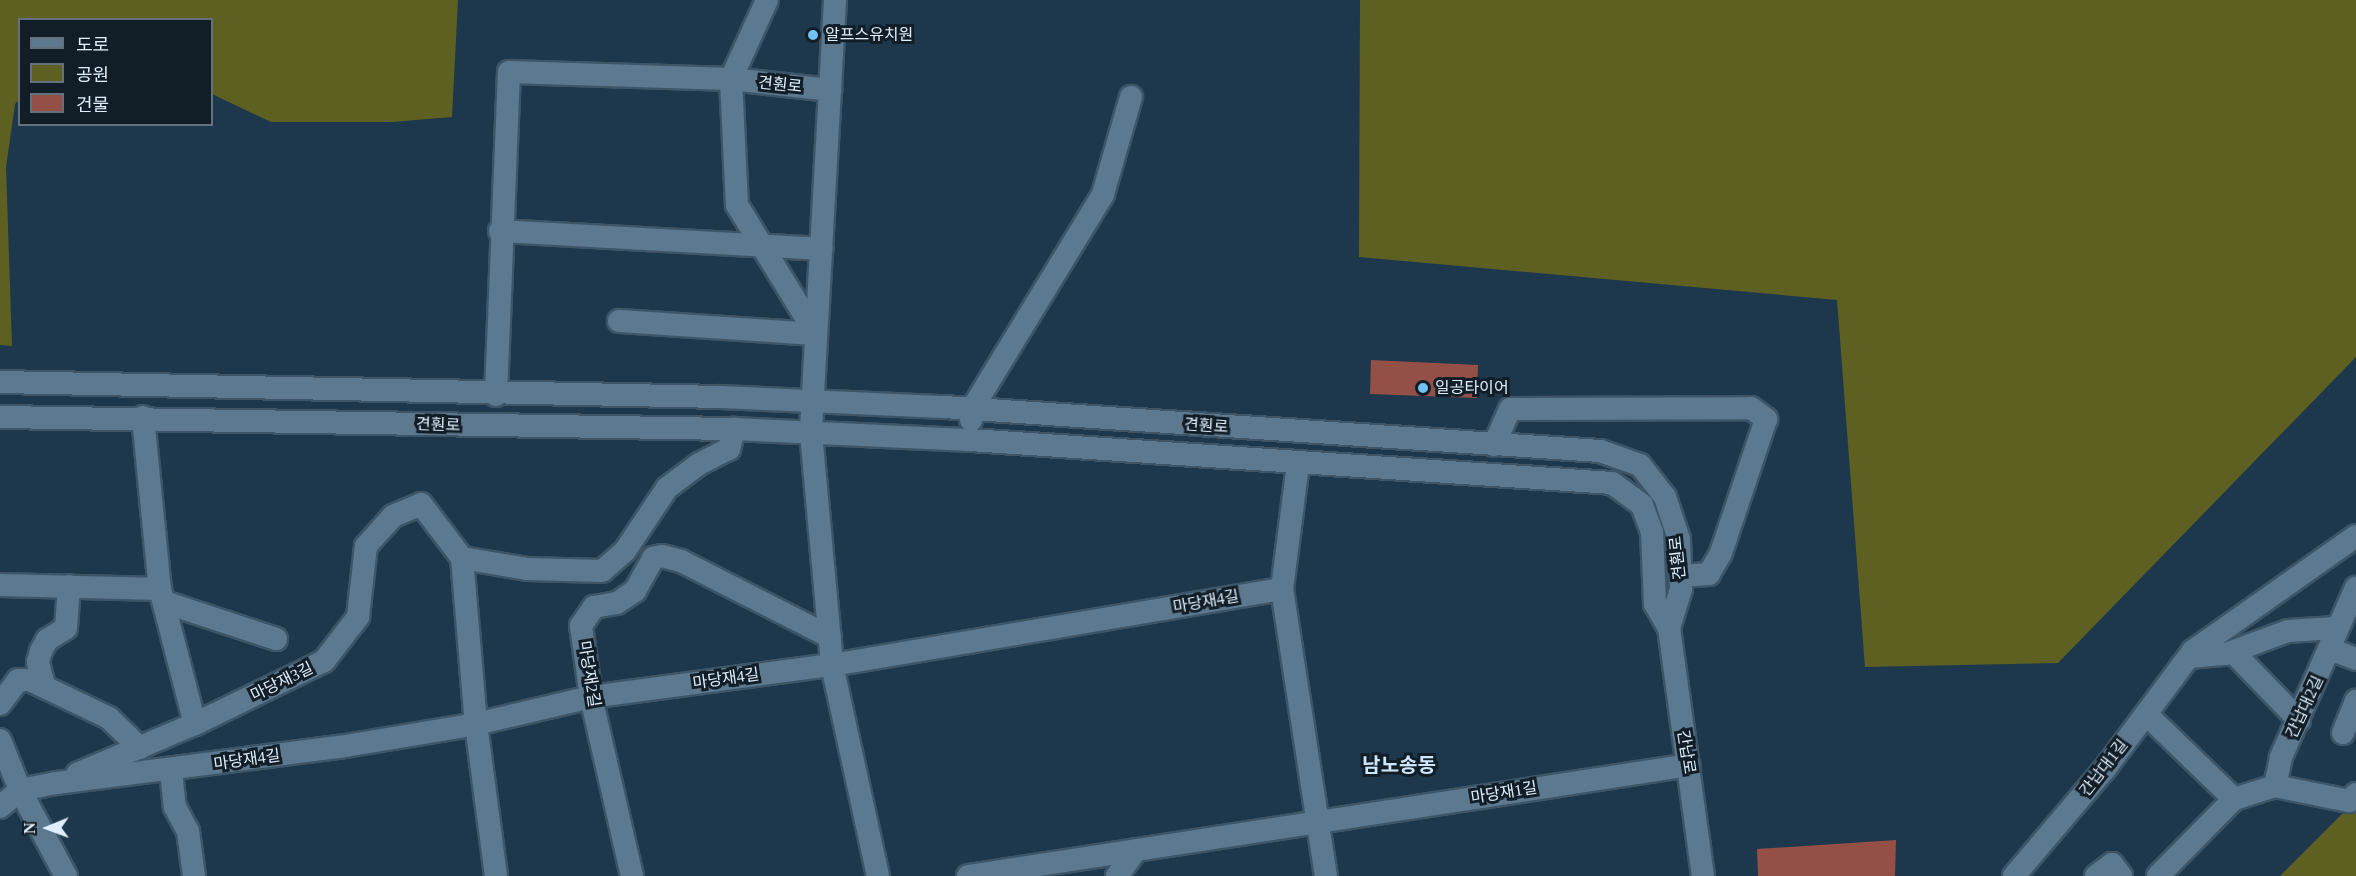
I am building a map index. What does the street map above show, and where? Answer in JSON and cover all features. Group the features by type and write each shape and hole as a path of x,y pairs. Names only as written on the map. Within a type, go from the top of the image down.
{"street":[{"name":"견훤로","path":"767,0 730,79 737,205 759,245 816,334"},
{"path":"835,0 811,433 832,665 878,876"},
{"name":"견훤로","path":"496,395 500,231 509,72 730,79 830,90"},
{"path":"969,440 972,409 1102,194 1131,97"},
{"path":"500,231 821,249"},
{"path":"619,321 816,334"},
{"name":"견훤로","path":"0,382 496,395 722,397 972,409 1600,451 1640,465 1665,497 1678,539 1682,589 1670,628"},
{"path":"1494,445 1510,409 1751,408 1766,419 1721,553 1709,574 1681,576"},
{"name":"견훤로","path":"0,417 143,417 734,429 969,440 1298,464 1612,483 1642,505 1652,532 1655,604 1670,628"},
{"path":"57,783 195,724 162,596 143,417"},
{"path":"496,876 476,724 462,558 528,569 602,571 625,551 667,488 699,464 729,449 734,429"},
{"path":"1298,464 1282,589 1326,876"},
{"name":"마당재3길","path":"195,724 324,661 358,616 366,546 393,516 421,504 462,558"},
{"name":"간납대1길","path":"2014,876 2146,714 2189,657 2356,536"},
{"name":"마당재2길","path":"632,876 591,697 581,626 594,607 617,603 635,591 654,558 662,556 681,561 830,637"},
{"path":"0,585 69,586 162,596 276,639"},
{"path":"44,685 38,662 40,651 47,640 66,628 69,586"},
{"path":"2333,639 2356,588"},
{"name":"마당재4길","path":"20,790 57,783 171,771 476,724 591,697 832,665 1282,589"},
{"name":"간납로","path":"1670,628 1673,676 1689,765 1703,876"},
{"path":"2189,657 2233,652 2288,631 2333,639 2356,659"},
{"name":"간납대2길","path":"2275,786 2281,757 2333,639"},
{"path":"2233,652 2299,720"},
{"path":"0,705 18,680 44,685 108,718 140,748"},
{"path":"2343,733 2356,700"},
{"path":"2146,714 2234,799"},
{"path":"0,740 20,790 66,876"},
{"name":"마당재1길","path":"1136,850 1689,765"},
{"path":"171,771 175,807 188,831 194,876"},
{"path":"2158,876 2234,799 2275,786 2349,801 2356,794"},
{"path":"0,807 20,790"},
{"path":"968,876 1136,850"},
{"path":"1117,876 1136,850"}],"green space":[{"path":"0,0 458,0 452,117 392,122 271,122 213,94 213,18 18,18 18,101 15,104 6,167 12,346 0,345"},
{"path":"1360,0 2356,0 2356,357 2058,663 1865,667 1837,300 1359,257"},
{"path":"2356,800 2356,876 2280,876"}],"building":[{"path":"1371,360 1478,365 1477,398 1370,394"},
{"path":"1896,840 1895,876 1758,876 1757,849"}],"place":[{"name":"알프스유치원","path":"813,35"},
{"name":"일공타이어","path":"1423,388"}],"district":[{"name":"남노송동","path":"1399,765"}]}
